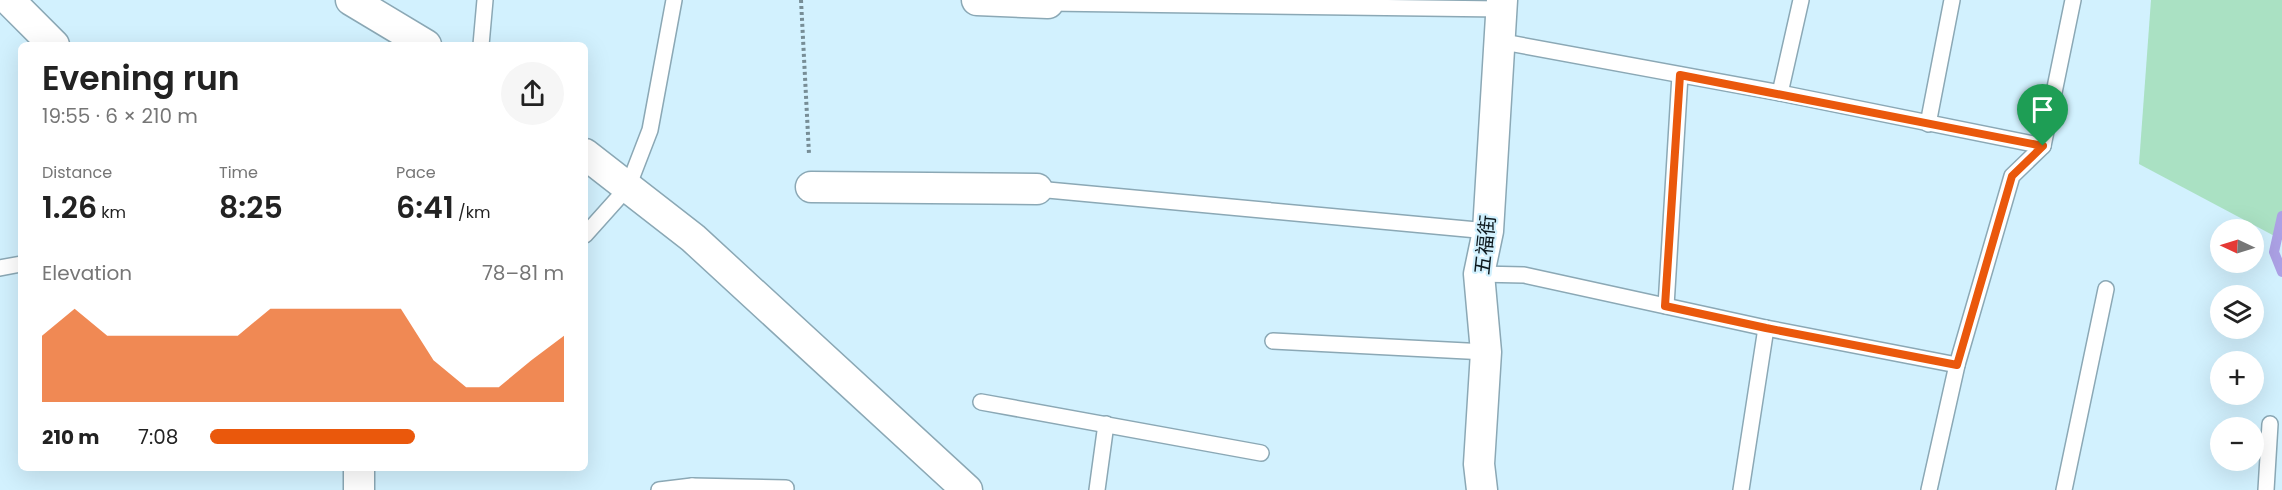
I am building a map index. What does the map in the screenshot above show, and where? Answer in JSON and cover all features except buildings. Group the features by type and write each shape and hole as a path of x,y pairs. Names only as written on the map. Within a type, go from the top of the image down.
{"street":[{"path":"9,0 51,42"},
{"path":"351,0 421,42"},
{"path":"977,0 1048,3"},
{"name":"五福街","path":"1482,490 1479,464 1486,352 1479,274 1488,231 1502,5"},
{"path":"588,156 693,238 960,488"},
{"path":"811,188 1037,189"},
{"path":"359,471 359,490"}],"lane":[{"path":"481,42 485,0"},
{"path":"588,233 628,188 650,130 674,0"},
{"path":"1780,93 1801,0"},
{"path":"1928,124 1952,0"},
{"path":"1929,490 1957,365 2012,176 2043,146 2073,0"},
{"path":"1048,3 1502,5"},
{"path":"1498,41 1780,93 2043,146"},
{"path":"1665,306 1680,75"},
{"path":"1037,189 1488,231"},
{"path":"0,268 18,265"},
{"path":"1479,274 1524,275 1766,328 1957,365"},
{"path":"2064,490 2106,289"},
{"path":"1741,490 1766,328"},
{"path":"1273,341 1486,352"},
{"path":"981,402 1261,453"},
{"path":"1097,490 1106,424"},
{"path":"2266,490 2270,424"},
{"path":"658,490 786,488"}],"path":[{"path":"801,0 811,188"}],"green space":[{"path":"2151,0 2282,0 2282,240 2264,230 2264,219 2242,219 2139,164"}],"waterway":[{"path":"2282,216 2274,252 2282,272"}],"route":[{"path":"1680,75 2043,146 2012,176 1957,365 1665,306 1680,75"}]}
